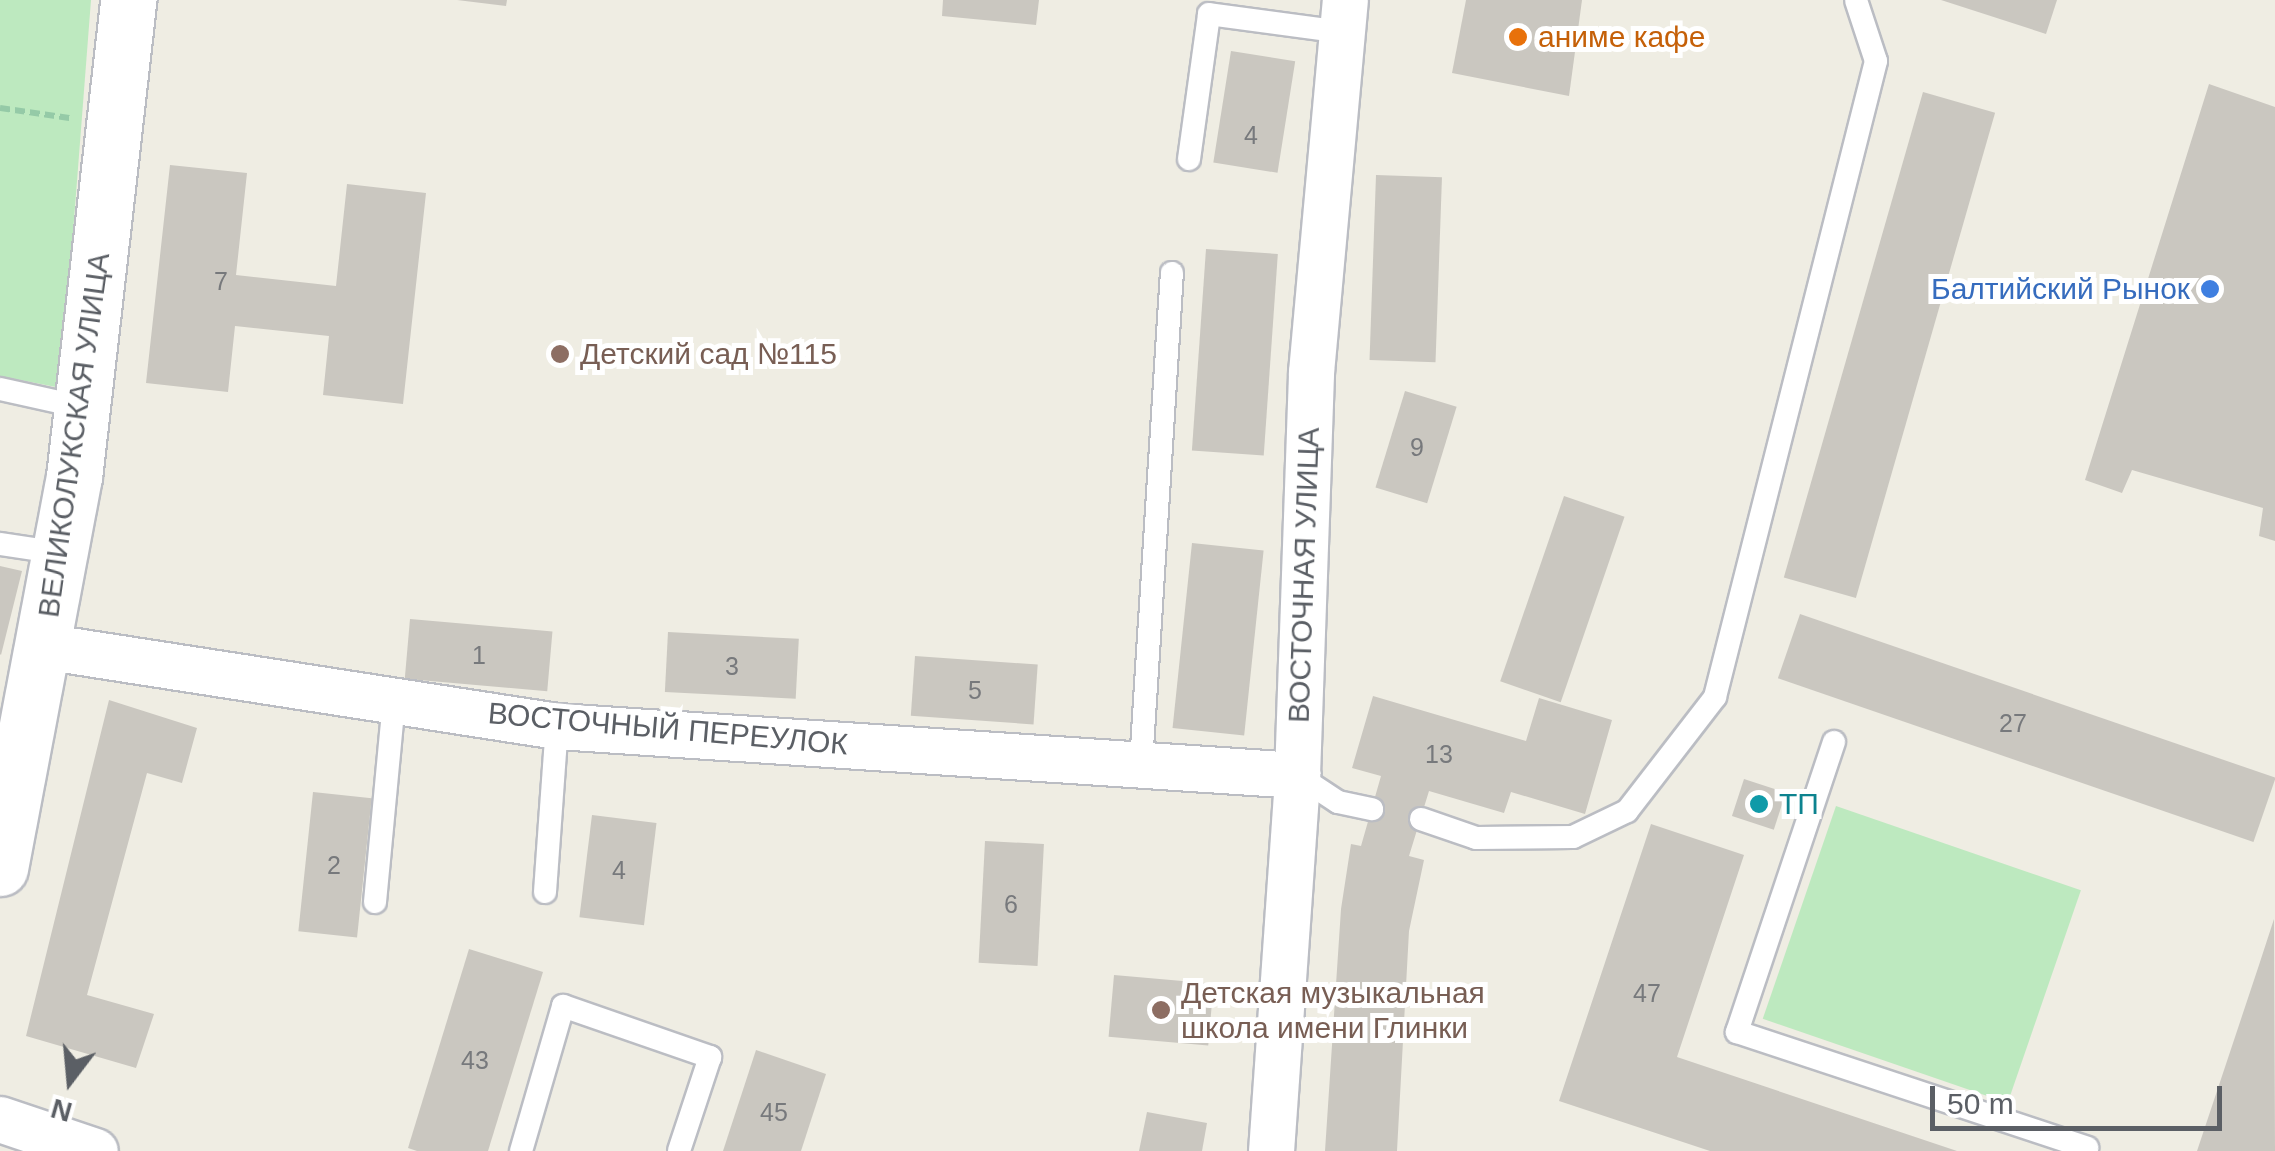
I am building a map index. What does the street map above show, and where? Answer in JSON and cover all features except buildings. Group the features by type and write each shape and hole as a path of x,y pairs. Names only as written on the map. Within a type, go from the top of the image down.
{"street":[{"name":"ВЕЛИКОЛУКСКАЯ УЛИЦА","path":"0,868 60,553 82,407 128,0"},
{"name":"ВОСТОЧНАЯ УЛИЦА","path":"1271,1151 1297,775 1310,372 1343,16"},
{"name":"ВОСТОЧНЫЙ ПЕРЕУЛОК","path":"43,646 557,726 1297,775"},
{"path":"0,1119 95,1151"}],"lane":[{"path":"1420,819 1476,838 1574,837 1627,811 1715,698 1876,61 1856,0"},
{"path":"1189,159 1210,14 1343,16"},
{"path":"1140,764 1172,274"},
{"path":"0,389 82,407"},
{"path":"0,544 60,553"},
{"path":"375,902 394,701"},
{"path":"544,892 557,726"},
{"path":"1834,742 1737,1032 2087,1148"},
{"path":"1297,775 1338,802 1372,809"},
{"path":"522,1151 563,1006 710,1057 679,1151"}],"path":[{"path":"0,108 115,125"}],"green space":[{"path":"0,0 91,0 61,388 0,376"},
{"path":"1836,806 2081,890 2008,1103 1763,1019"}],"place":[{"name":"аниме кафе","path":"1518,37"},
{"name":"Балтийский Рынок","path":"2210,289"},
{"name":"Детский сад №115","path":"560,354"},
{"name":"ТП","path":"1759,804"},
{"name":"Детская музыкальная школа имени Глинки","path":"1161,1010"}]}
